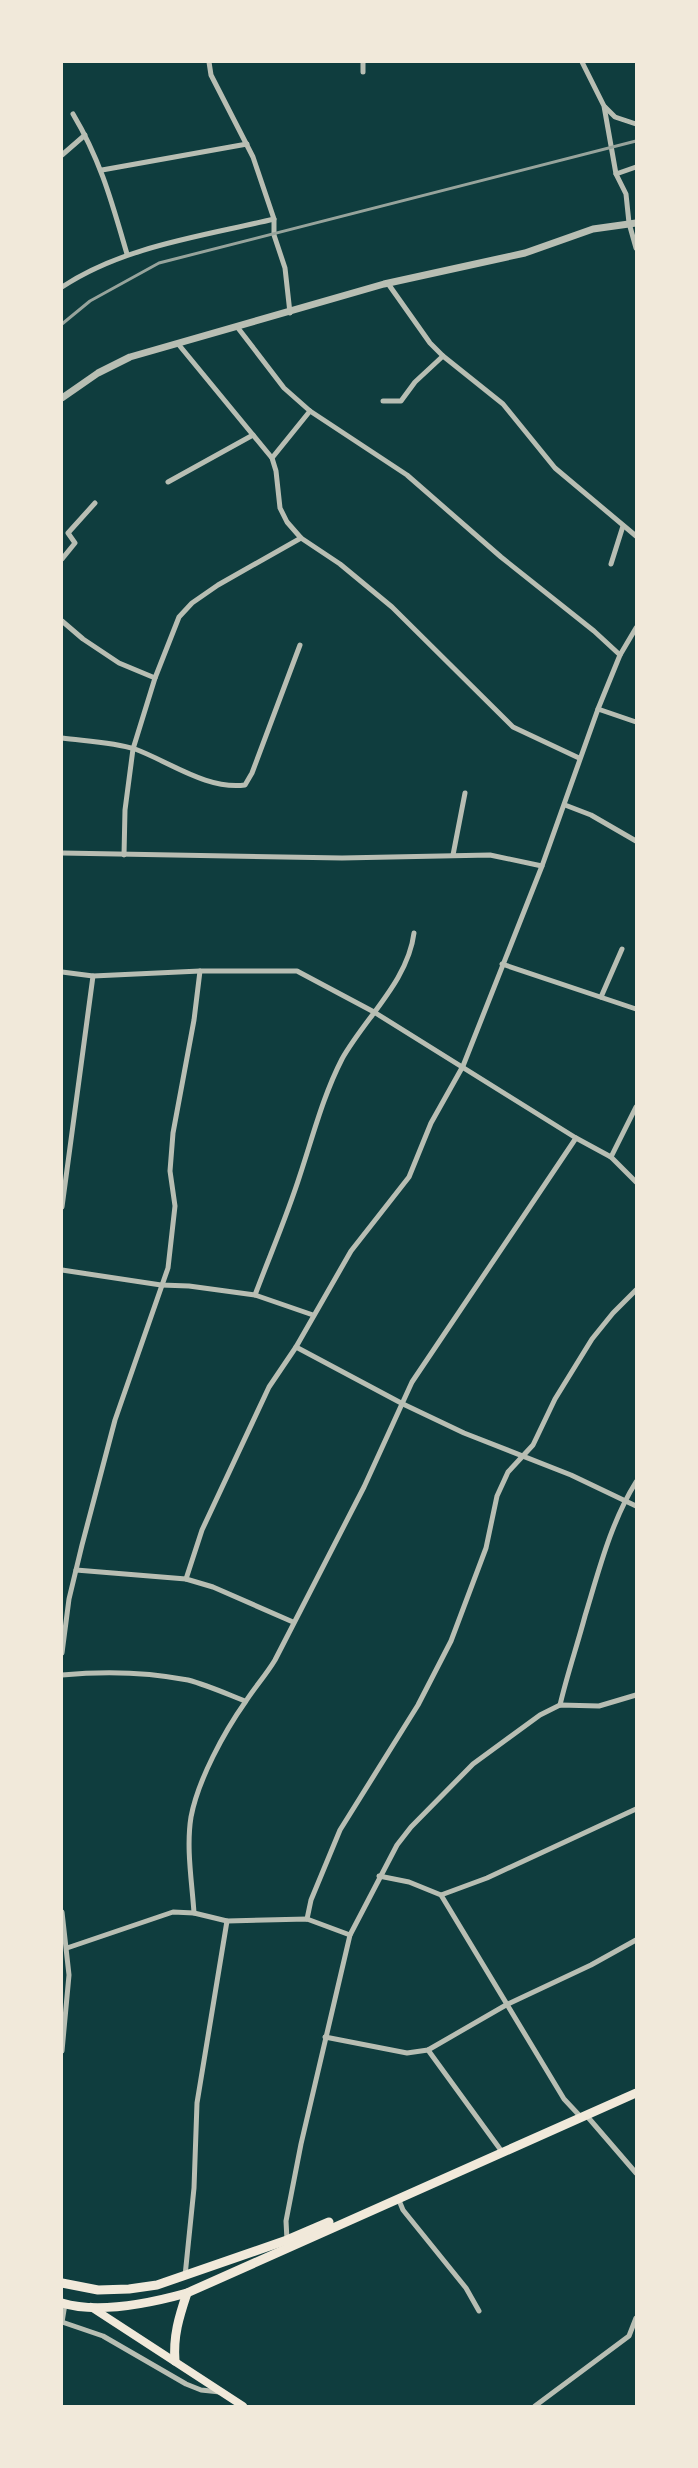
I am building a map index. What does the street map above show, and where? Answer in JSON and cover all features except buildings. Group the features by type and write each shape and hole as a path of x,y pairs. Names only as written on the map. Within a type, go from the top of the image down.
{"main road":[{"path":"63,2304 90,2306 144,2303 187,2294 636,2091"},
{"path":"62,2283 98,2290 122,2290 157,2285 185,2276 287,2240 583,2115"},
{"path":"175,2361 173,2342 175,2327 187,2294"},
{"path":"90,2306 120,2328 243,2406"}],"street":[{"path":"209,62 211,75 247,144 274,219 274,235 285,268 290,313"},
{"path":"363,62 363,72"},
{"path":"582,62 604,106 616,174 626,194 636,248"},
{"path":"604,106 615,117 636,124"},
{"path":"72,114 102,170 127,254"},
{"path":"62,156 85,135"},
{"path":"102,170 247,144"},
{"path":"616,174 636,167"},
{"path":"62,287 127,254 274,219"},
{"path":"62,398 98,373 130,357 389,285 525,253 593,229 633,223"},
{"path":"389,285 430,343 503,405 555,468 636,536"},
{"path":"238,328 284,388 310,411 407,475 501,557 594,631 620,655"},
{"path":"179,345 272,458 276,471 280,508 287,522 301,538 340,564 392,607 513,727 579,758"},
{"path":"383,401 401,401 415,382 443,356"},
{"path":"272,458 310,411"},
{"path":"168,482 253,435"},
{"path":"62,559 75,543 68,533 95,503"},
{"path":"611,564 623,526"},
{"path":"124,855 125,810 133,749 155,678 179,617 192,603 218,585 301,538"},
{"path":"62,621 83,639 119,663 155,678"},
{"path":"186,1579 202,1530 269,1387 296,1347 351,1251 409,1177 431,1123 463,1066 542,866 598,709 620,655 636,628"},
{"path":"62,738 133,749 218,784 245,785 252,773 300,645"},
{"path":"598,709 636,722"},
{"path":"453,855 465,793"},
{"path":"565,805 591,815 636,841"},
{"path":"62,853 342,858 490,855 542,866"},
{"path":"255,1295 299,1177 323,1102 343,1059 397,978 409,955 414,933"},
{"path":"601,997 622,949"},
{"path":"502,964 636,1009"},
{"path":"62,1653 76,1570 115,1420 168,1268 175,1206 170,1171 173,1133 194,1020 200,970"},
{"path":"62,972 93,976 200,970 297,970 374,1012 576,1138 611,1157 636,1182"},
{"path":"62,1208 93,976"},
{"path":"611,1157 636,1107"},
{"path":"194,1913 189,1841 191,1817 200,1789 219,1746 245,1701 262,1681 275,1660 364,1487 412,1382 576,1138"},
{"path":"62,1270 161,1285 189,1286 255,1295 313,1315"},
{"path":"307,1919 311,1900 340,1830 387,1751 418,1705 451,1641 486,1548 497,1496 508,1472 533,1444 555,1398 592,1339 636,1290"},
{"path":"296,1347 403,1404 464,1433 571,1475 636,1506"},
{"path":"560,1705 568,1670 593,1590 624,1502 636,1482"},
{"path":"76,1570 186,1579 213,1587 293,1622"},
{"path":"62,1675 88,1672 148,1675 189,1681 245,1701"},
{"path":"287,2240 286,2221 325,2037 350,1935 379,1876 411,1827 473,1764 505,1739 560,1705 599,1706 636,1695"},
{"path":"441,1895 487,1878 636,1809"},
{"path":"379,1876 409,1882 441,1895 564,2099 583,2115 636,2173"},
{"path":"62,1912 69,1975 62,2051"},
{"path":"67,1948 173,1912 194,1913 227,1921 307,1919 350,1935"},
{"path":"185,2276 194,2188 197,2103 227,1921"},
{"path":"325,2037 407,2053 428,2050 506,2005 591,1965 636,1940"},
{"path":"428,2050 500,2149"},
{"path":"398,2198 403,2210 466,2288 479,2311"},
{"path":"63,2304 62,2322 103,2336 186,2384 201,2390 220,2392"},
{"path":"535,2406 629,2336 636,2318"},
{"path":"629,2336 636,2337"}],"railway":[{"path":"62,324 90,301 159,263 636,141"}]}
